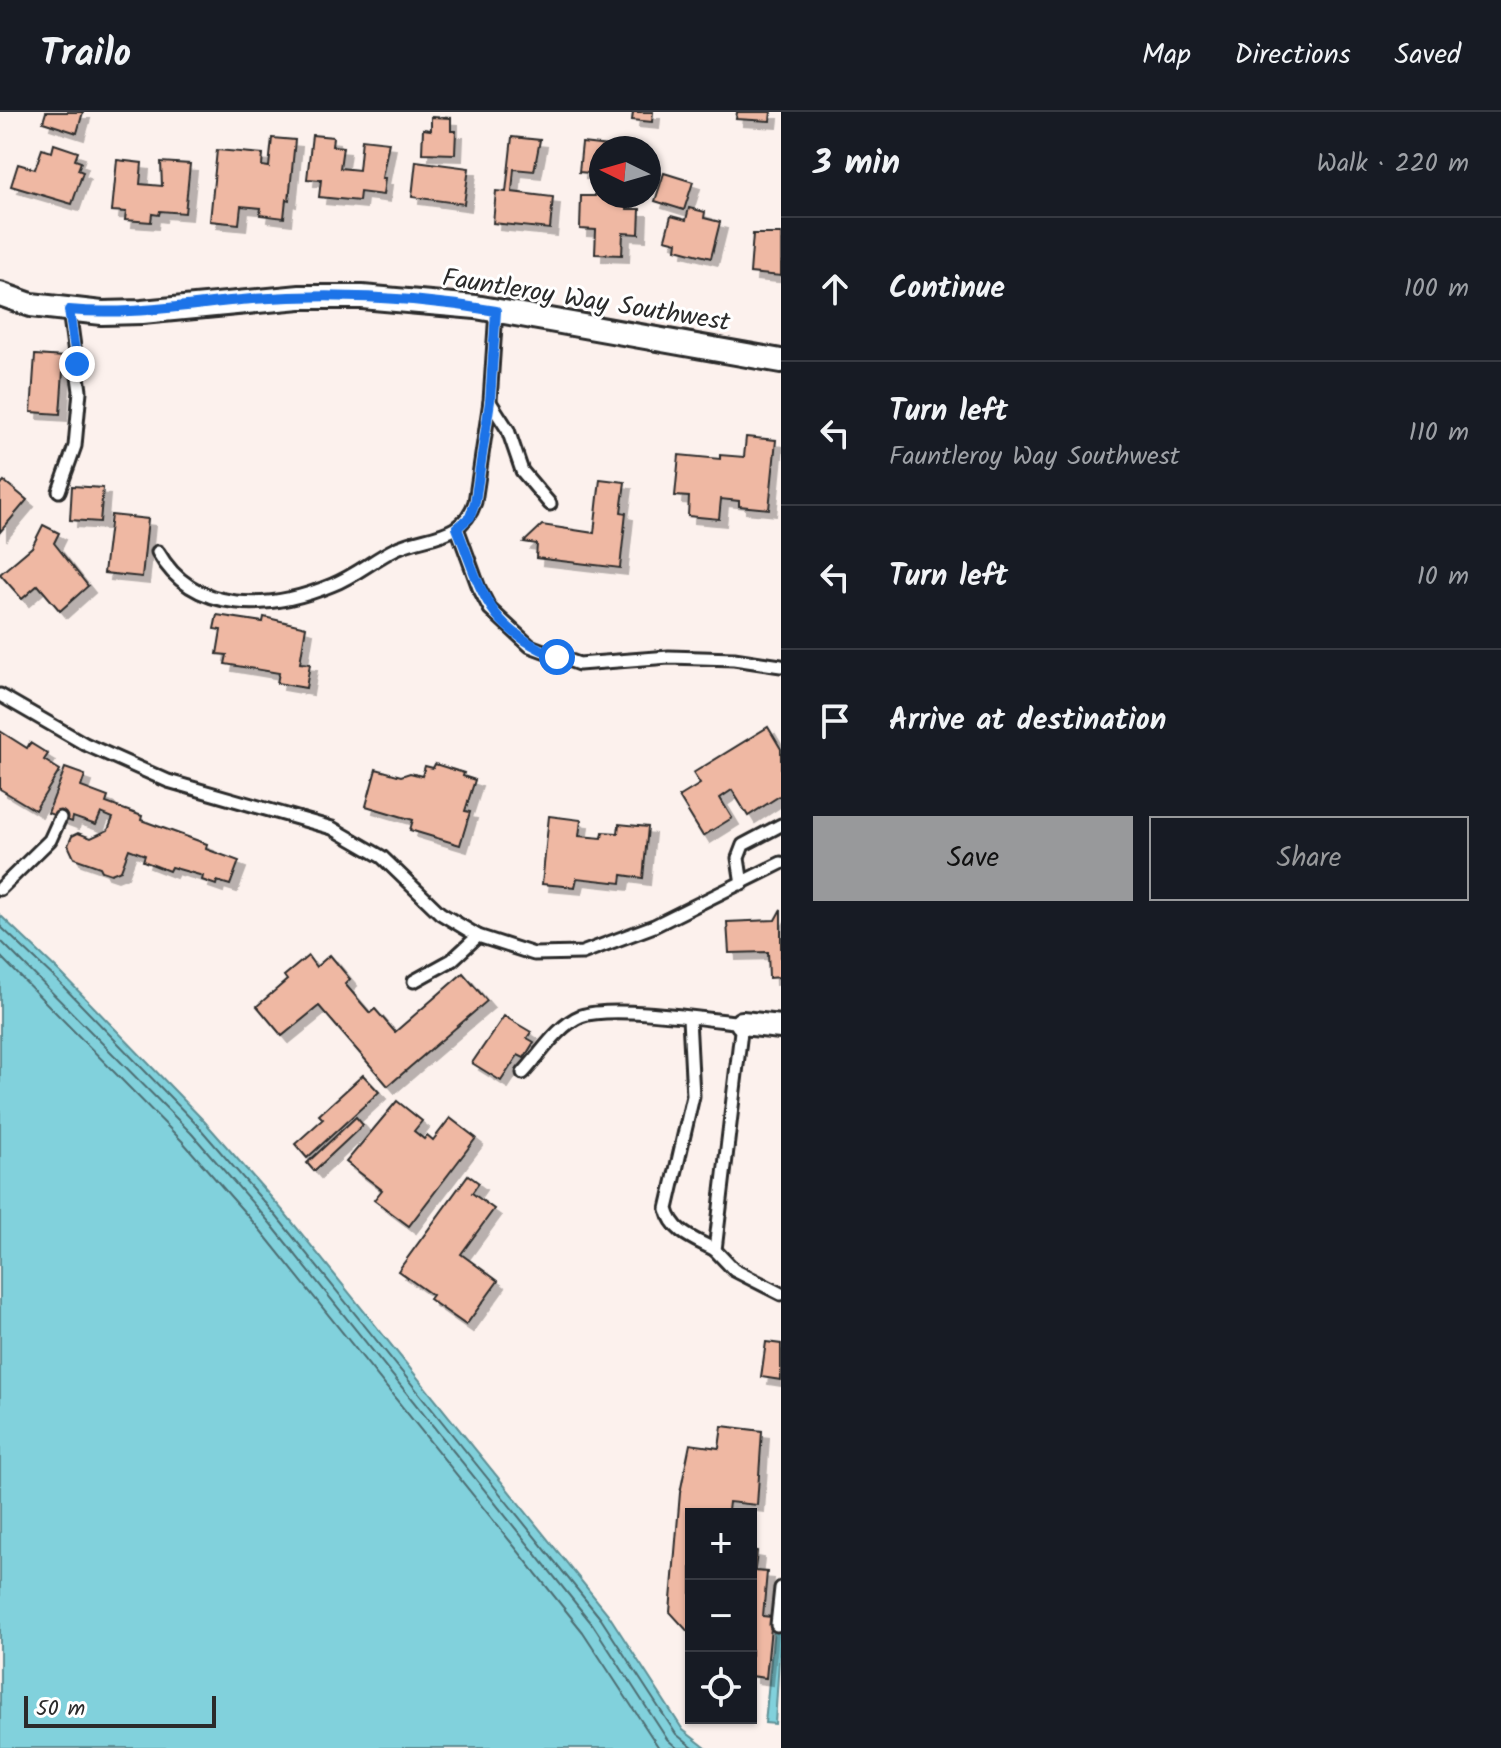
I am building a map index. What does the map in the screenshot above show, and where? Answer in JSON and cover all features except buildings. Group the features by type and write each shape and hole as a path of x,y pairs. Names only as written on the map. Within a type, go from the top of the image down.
{"street":[{"name":"Fauntleroy Way Southwest","path":"0,294 31,305 102,313 142,312 250,300 362,297 496,311 781,361"},
{"path":"742,1023 781,1027"}],"lane":[{"path":"59,491 75,446 80,391 69,310"},
{"path":"158,552 168,569 187,587 205,595 239,602 272,602 293,600 333,585 397,548 457,528 470,517 475,502 490,401 496,311"},
{"path":"490,401 508,430 522,471 550,504"},
{"path":"457,528 490,609 530,646 579,664 669,657 734,659 781,666"},
{"path":"0,695 85,744 168,781 332,828 382,857 440,913 478,936 534,954 582,953 654,926 781,863"},
{"path":"0,889 50,840 60,818"},
{"path":"742,884 738,858 743,845 781,825"},
{"path":"414,981 452,960 478,936"},
{"path":"523,1073 566,1025 581,1016 621,1012 742,1023 715,1250"},
{"path":"689,1018 693,1096 667,1209 670,1219 678,1230 715,1250 734,1270 781,1294"},
{"path":"777,1625 781,1588"}],"water":[{"path":"0,915 61,973 204,1121 284,1212 608,1614 683,1730 706,1748 0,1748"},
{"path":"781,1626 775,1724 765,1723 774,1628"}],"route":[{"path":"77,364 69,310 142,312 250,300 362,297 496,311 490,401 475,502 470,517 457,528 490,609 530,646 557,657"}]}
